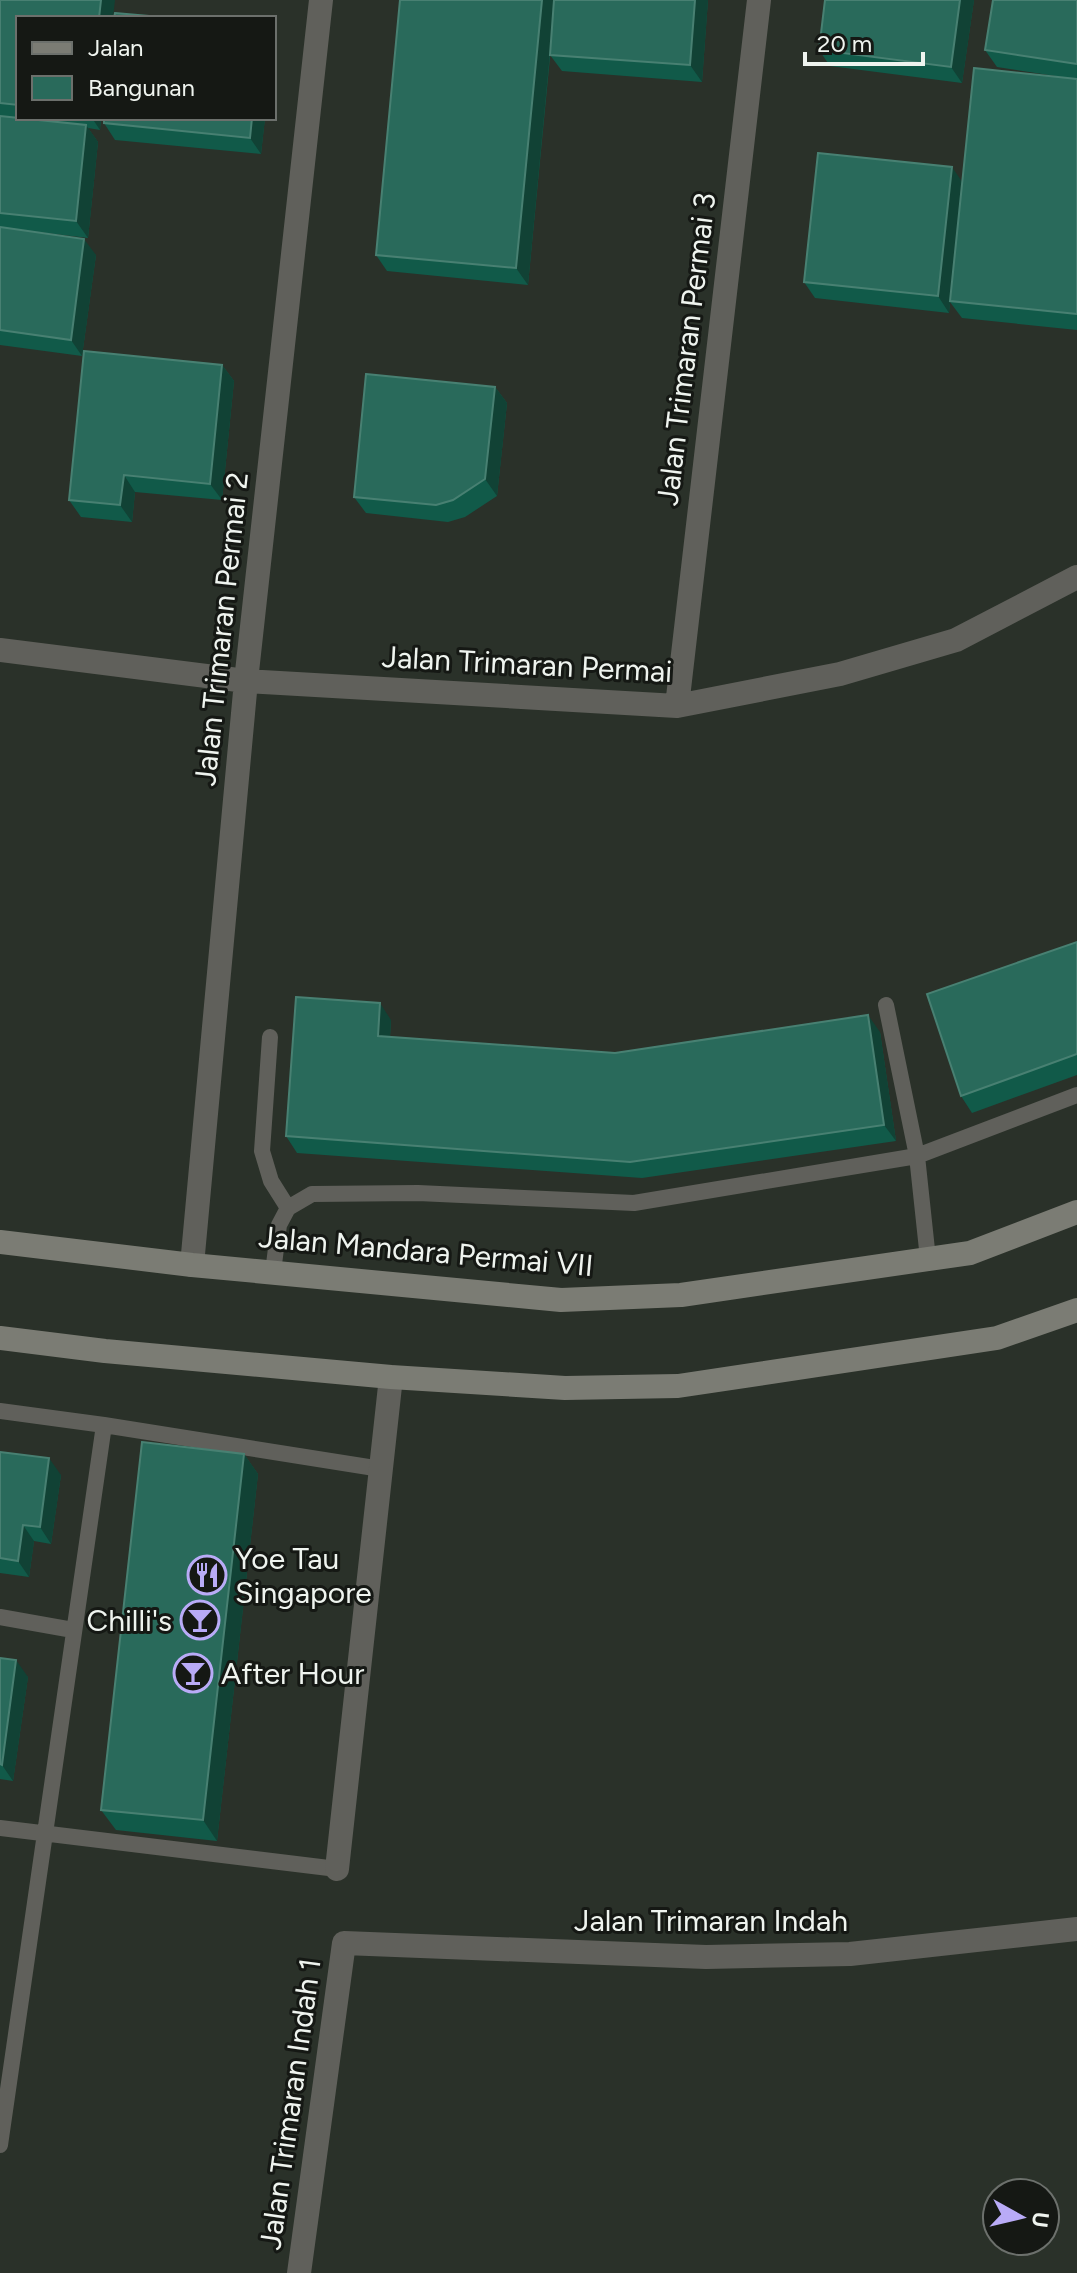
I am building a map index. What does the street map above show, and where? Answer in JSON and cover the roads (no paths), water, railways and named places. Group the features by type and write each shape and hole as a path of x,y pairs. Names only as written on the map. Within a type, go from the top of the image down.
{"main road":[{"name":"Jalan Mandara Permai VII","path":"0,1242 192,1265 561,1300 681,1295 970,1253 1077,1212"},
{"path":"0,1338 105,1351 391,1377 565,1388 678,1386 997,1338 1077,1310"}],"street":[{"name":"Jalan Trimaran Permai 2","path":"192,1265 246,681 321,0"},
{"name":"Jalan Trimaran Permai 3","path":"677,706 759,0"},
{"name":"Jalan Trimaran Permai","path":"0,650 246,681 677,706 840,674 956,640 1077,577"},
{"path":"337,1869 391,1377"},
{"name":"Jalan Trimaran Indah","path":"344,1943 706,1957 850,1954 1077,1929"},
{"name":"Jalan Trimaran Indah 1","path":"299,2273 344,1943"}],"lane":[{"path":"886,1005 917,1156 928,1259"},
{"path":"270,1037 262,1151 271,1181 288,1208"},
{"path":"273,1272 279,1225 288,1208 312,1194 402,1193 634,1203 917,1156 1077,1095"},
{"path":"0,1411 381,1469"},
{"path":"0,2145 104,1425"},
{"path":"0,1617 73,1630"},
{"path":"0,1828 337,1869"}],"place":[{"name":"Yoe Tau Singapore","path":"207,1575"},
{"name":"Chilli's","path":"200,1620"},
{"name":"After Hour","path":"193,1673"}]}
